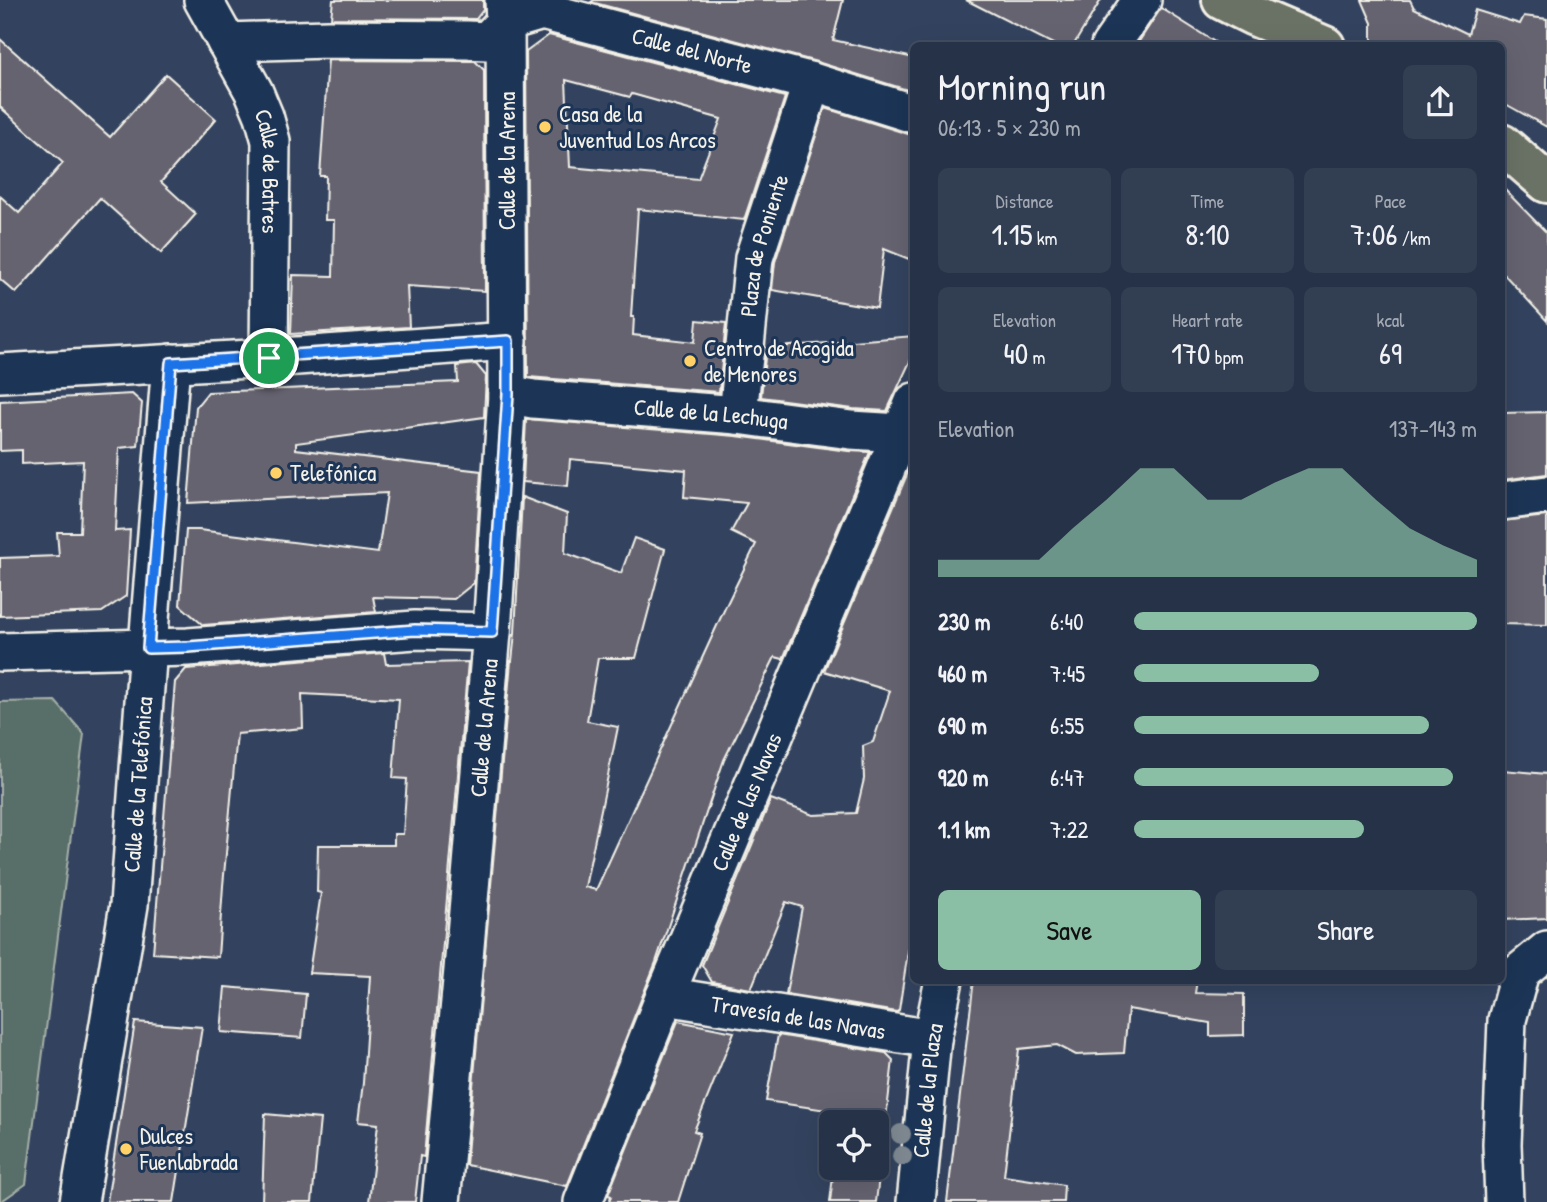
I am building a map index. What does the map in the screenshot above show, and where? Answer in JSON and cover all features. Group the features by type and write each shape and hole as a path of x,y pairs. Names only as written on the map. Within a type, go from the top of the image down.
{"main road":[{"path":"1238,8 1292,4 1305,32"},
{"path":"1505,147 1547,183"}],"street":[{"name":"Calle de Batres","path":"203,0 254,92 271,141 269,358"},
{"path":"1113,42 1142,0"},
{"name":"Calle del Norte","path":"226,42 328,39 487,41 505,11 542,11 812,82 910,113"},
{"name":"Calle de la Arena","path":"441,1202 492,632 508,394 505,11"},
{"name":"Plaza de Poniente","path":"738,415 754,258 812,82"},
{"path":"0,373 508,341"},
{"name":"Calle de la Telefónica","path":"79,1202 129,905 171,363"},
{"name":"Calle de la Lechuga","path":"508,394 533,400 738,415 851,430 909,420"},
{"name":"Calle de las Navas","path":"583,1202 665,996 909,420"},
{"path":"1505,501 1547,495"},
{"path":"0,652 188,647 415,630 492,632"},
{"path":"1505,952 1547,948"},
{"path":"1504,1202 1502,1144 1507,1020 1520,972 1547,948"},
{"name":"Calle de la Plaza","path":"916,1202 932,1039 943,984"},
{"name":"Travesía de las Navas","path":"665,996 932,1039"}],"green space":[{"path":"55,701 84,734 26,1184 0,1202 0,702"}],"building":[{"path":"333,0 483,0 483,10 476,19 331,18"},
{"path":"843,0 833,40 910,57 910,91 817,62 591,2"},
{"path":"966,0 1101,0 1075,42 1049,42"},
{"path":"1362,0 1410,0 1414,8 1468,34 1475,10 1520,24 1524,16 1547,19 1547,127 1505,104 1505,42 1372,42 1372,23"},
{"path":"1161,8 1215,42 1139,42"},
{"path":"549,35 785,97 744,220 638,209 631,317 634,317 633,335 695,342 697,320 726,323 719,392 528,377 526,52","holes":["566,80 630,97 632,94 721,119 698,179 570,167"]},
{"path":"0,39 110,137 166,74 216,119 161,182 196,214 161,253 100,198 16,293 0,279 0,196 19,213 63,163 0,107"},
{"path":"328,60 475,61 484,70 485,291 407,286 409,327 291,334 293,275 333,276 334,220 325,220 326,176 320,176"},
{"path":"825,108 910,134 910,259 884,249 877,308 772,290 775,262"},
{"path":"1505,190 1547,233 1547,321 1505,275"},
{"path":"910,336 910,362 887,411 853,409 761,397 766,348"},
{"path":"476,364 486,376 484,417 296,443 296,449 481,471 474,583 454,599 373,597 376,612 203,625 180,605 186,530 378,553 387,493 188,503 196,407 208,392 458,382 457,366"},
{"path":"132,394 142,403 138,446 119,448 115,531 130,530 126,596 102,612 0,616 0,558 59,556 57,532 80,532 83,461 22,464 22,450 0,451 0,401"},
{"path":"1547,412 1547,474 1505,480 1505,413"},
{"path":"526,419 736,436 870,452 783,659 775,657 724,760 656,962 567,1186 466,1165 515,633 522,497 567,514 565,553 621,573 634,538 665,549 636,658 598,658 587,721 618,727 585,887 596,890 756,544 731,532 747,503 684,497 686,470 570,459 568,486 523,482"},
{"path":"910,467 910,939 897,1012 786,994 802,907 786,902 751,989 712,982 702,965 771,799 813,815 856,813 864,779 863,746 873,742 890,691 824,671"},
{"path":"1547,516 1547,625 1505,624 1505,521"},
{"path":"384,653 386,664 468,662 424,1157 420,1156 415,1202 369,1202 378,1124 358,1122 370,976 309,973 321,893 317,892 318,845 394,845 394,834 403,834 407,779 393,778 399,699 302,694 303,728 237,734 218,957 153,953 175,682 186,669"},
{"path":"1505,770 1547,774 1547,918 1505,920"},
{"path":"974,984 1196,984 1195,993 1244,994 1244,1035 1210,1036 1210,1023 1128,1009 1124,1053 1076,1055 1057,1045 1019,1049 1004,1176 1064,1185 1063,1202 947,1202"},
{"path":"225,987 306,994 302,1038 221,1032"},
{"path":"678,1021 734,1032 694,1131 700,1133 678,1202 609,1202 611,1196 608,1195"},
{"path":"135,1022 202,1027 174,1202 107,1202"},
{"path":"778,1035 886,1053 893,1060 887,1110 827,1110 766,1101"},
{"path":"265,1114 320,1119 312,1202 262,1202"},
{"path":"833,1180 879,1180 876,1202 830,1202"}],"place":[{"name":"Casa de la Juventud Los Arcos","path":"545,127"},
{"name":"Centro de Acogida de Menores","path":"690,361"},
{"name":"Telefónica","path":"276,473"},
{"name":"Dulces Fuenlabrada","path":"126,1149"}],"route":[{"path":"508,341 508,394 492,632 415,630 148,648 171,363 269,358 508,341"}]}
